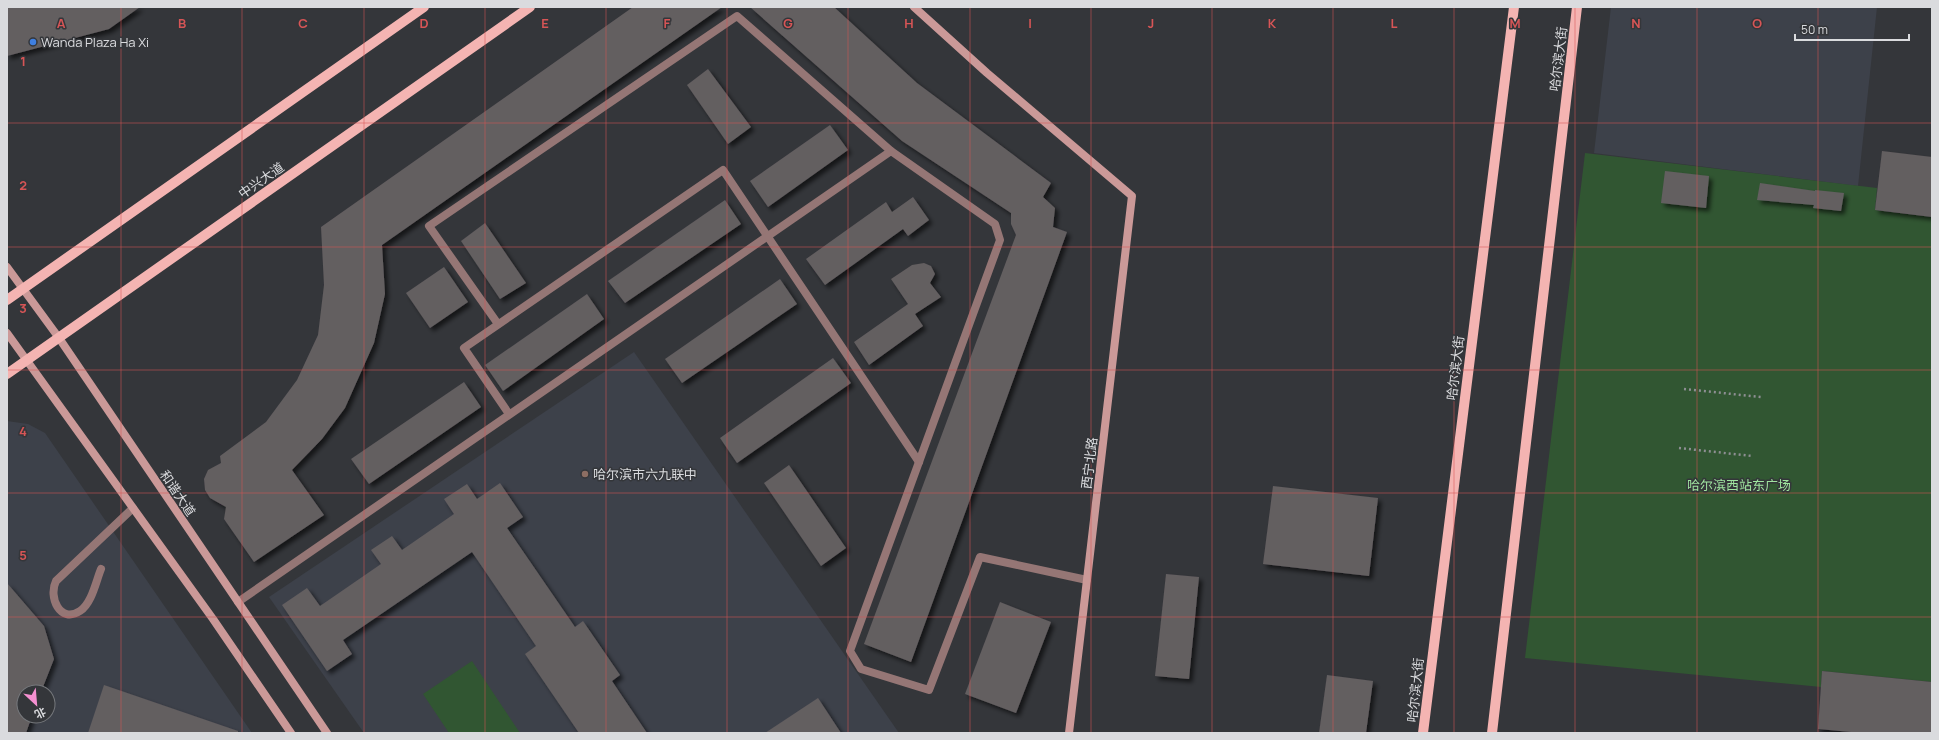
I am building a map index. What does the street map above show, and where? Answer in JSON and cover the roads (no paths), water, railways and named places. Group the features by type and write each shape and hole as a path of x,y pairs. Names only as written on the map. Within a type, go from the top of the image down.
{"main road":[{"path":"7,300 424,7"},
{"name":"中兴大道","path":"7,374 530,7"},
{"name":"西宁北路","path":"914,7 987,73 1132,196 1069,733"},
{"name":"哈尔滨大街","path":"1423,733 1514,7"},
{"name":"哈尔滨大街","path":"1492,733 1577,7"},
{"name":"和谐大道","path":"7,267 59,338 327,733"},
{"path":"7,333 213,619 291,733"}],"street":[{"path":"498,324 429,226 737,16 891,151 995,224 1000,240 850,651 861,669 929,690 980,557 1087,580"},
{"path":"238,602 891,151"},
{"path":"509,414 464,348 723,170 919,462"},
{"path":"101,569 85,606 70,614 60,611 56,607 53,597 56,581 132,508"}],"place":[{"name":"Wanda Plaza Ha Xi","path":"33,42"},
{"name":"哈尔滨市六九联中","path":"585,474"}],"park label":[{"name":"哈尔滨西站东广场","path":"1739,485"}]}
